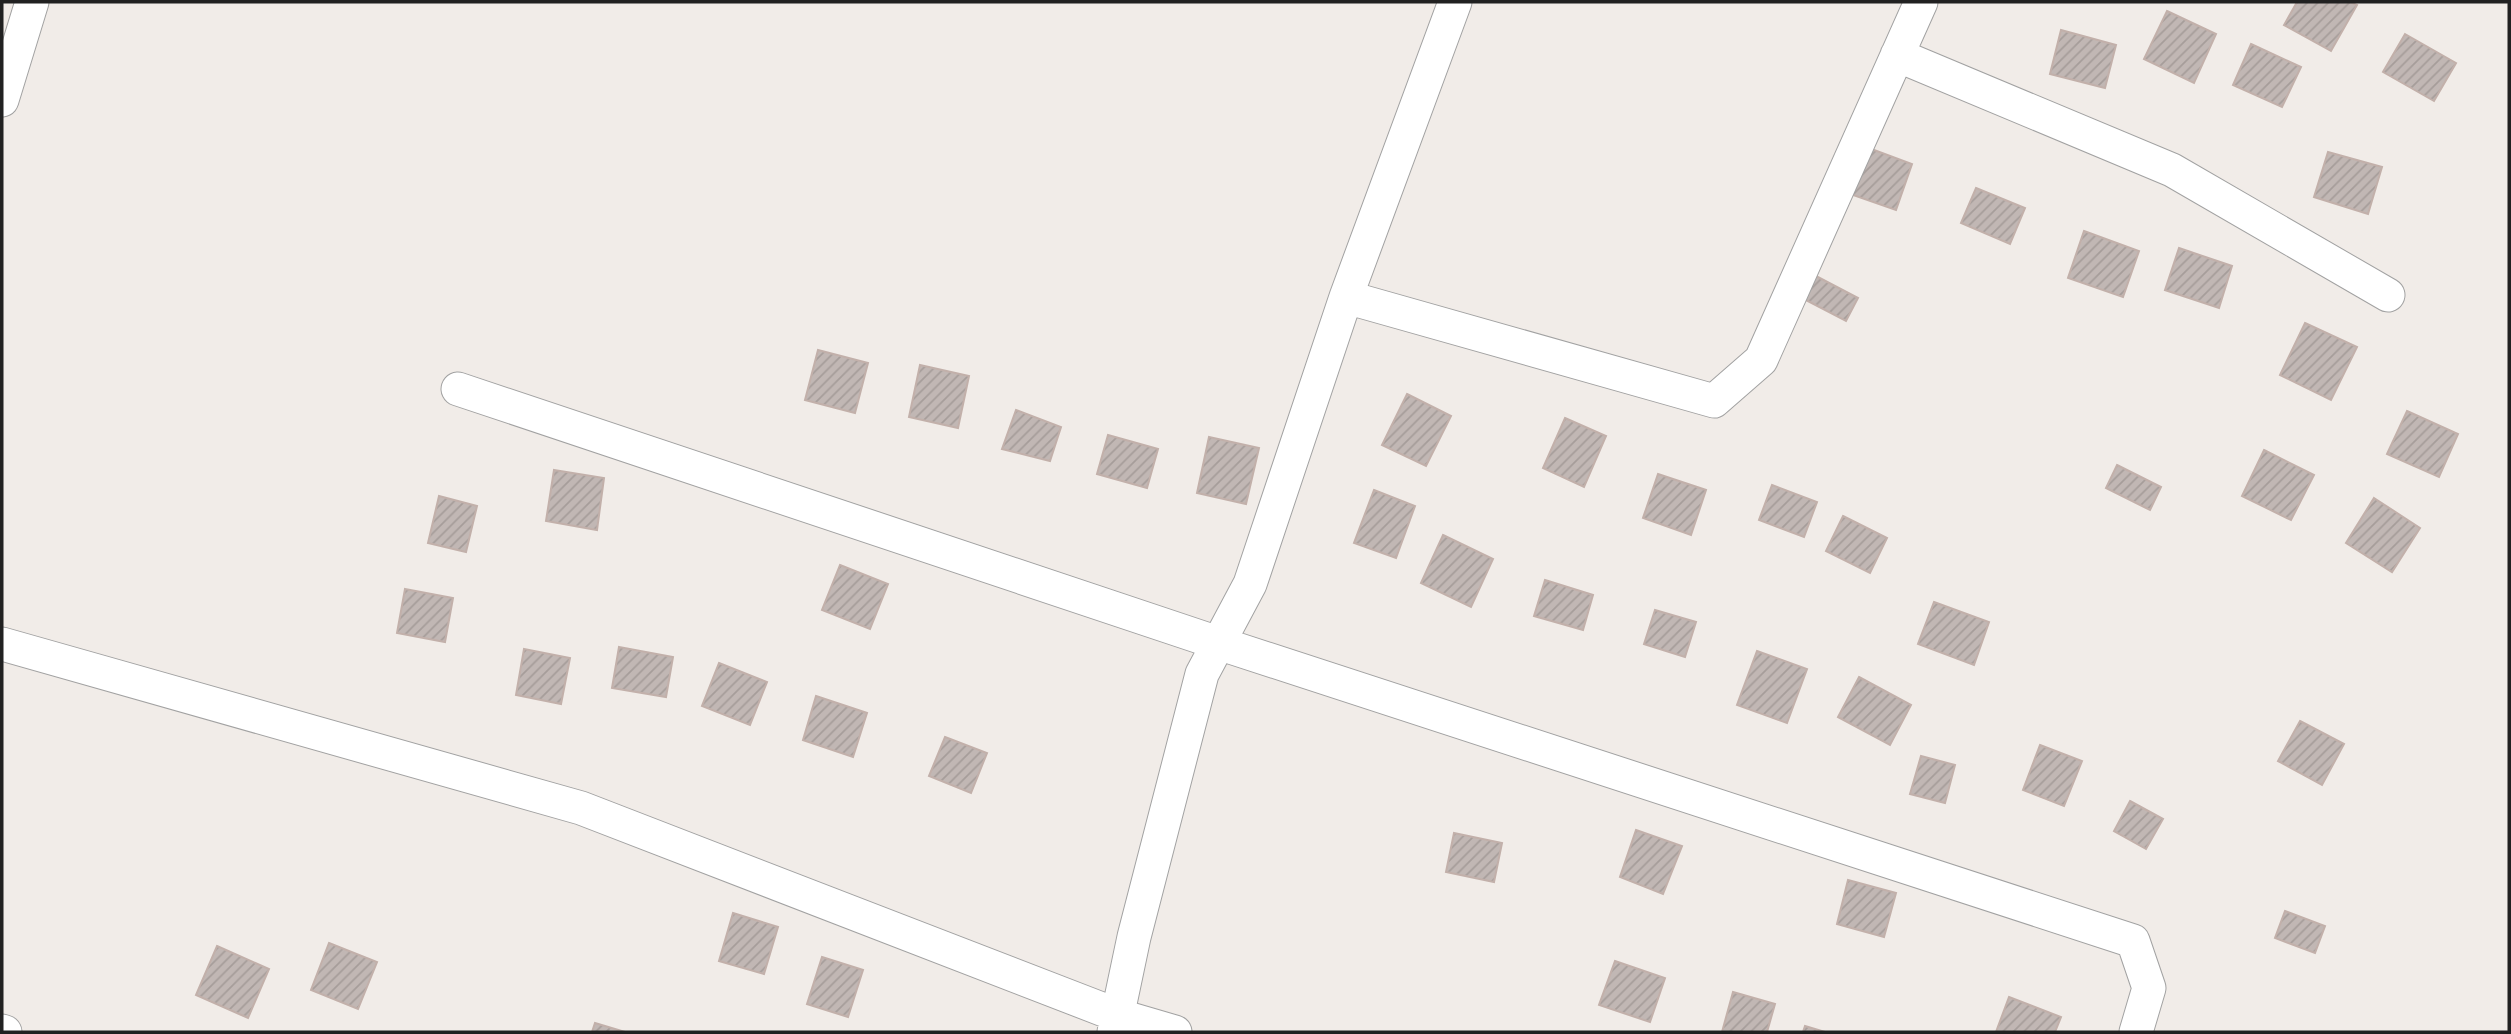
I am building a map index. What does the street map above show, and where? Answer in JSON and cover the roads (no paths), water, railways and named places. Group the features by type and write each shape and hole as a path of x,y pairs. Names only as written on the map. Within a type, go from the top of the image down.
{"street":[{"path":"2,100 32,2"},
{"path":"1115,1024 1133,936 1202,674 1250,584 1346,297 1455,2"},
{"path":"1346,297 1714,401 1761,360 1920,2"},
{"path":"1897,55 2172,170 2388,295"},
{"path":"458,389 1218,643 2133,941 2149,988 2137,1032"},
{"path":"2,644 581,808 1115,1024 1175,1032"}]}
